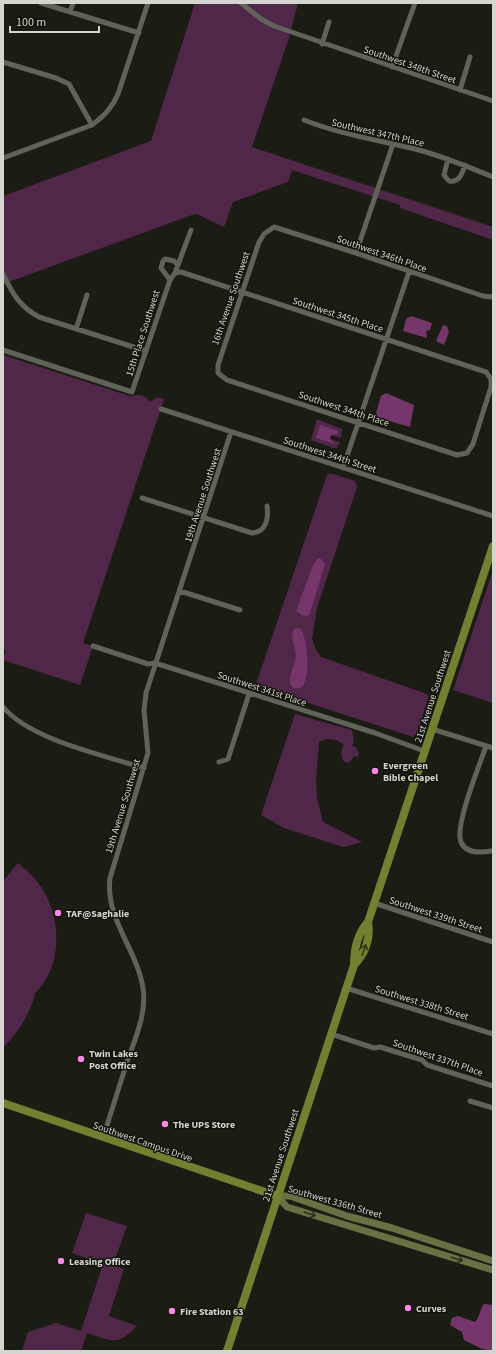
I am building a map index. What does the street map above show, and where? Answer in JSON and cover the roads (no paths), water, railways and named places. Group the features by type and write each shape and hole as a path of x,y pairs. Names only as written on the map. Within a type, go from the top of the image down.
{"main road":[{"name":"21st Avenue Southwest","path":"227,1351 354,965 356,947 362,928 368,922 493,546"},
{"name":"Southwest Campus Drive","path":"3,1103 277,1196"},
{"name":"Southwest 336th Street","path":"277,1196 290,1196 347,1216 418,1236 493,1261"},
{"name":"Southwest 336th Street","path":"277,1196 288,1207 493,1270"},
{"path":"390,1238 396,1233 413,1238 418,1236"}],"street":[{"path":"41,3 138,33"},
{"path":"70,12 73,3"},
{"path":"3,158 92,125 103,116 115,100 148,3"},
{"name":"Southwest 348th Street","path":"241,3 260,19 274,26 322,44 493,101"},
{"path":"392,67 415,3"},
{"path":"322,44 329,22"},
{"path":"460,90 470,57"},
{"path":"3,62 56,78 69,84 92,125"},
{"name":"Southwest 347th Place","path":"304,120 331,131 393,144 448,159 493,177"},
{"path":"356,253 393,144"},
{"path":"448,159 444,175 449,181 455,182 458,180 465,165"},
{"name":"Southwest 346th Place","path":"267,231 276,228 356,253 483,296 493,297"},
{"name":"15th Place Southwest","path":"3,350 132,392 170,280 175,273 191,230"},
{"name":"16th Avenue Southwest","path":"218,373 221,353 241,292 259,242 267,231"},
{"name":"15th Place Southwest","path":"170,280 162,268 163,261 166,259 170,260 178,265"},
{"name":"Southwest 345th Place","path":"175,273 181,272 486,372 491,379 490,390 473,444 466,453"},
{"path":"344,468 409,272"},
{"path":"3,274 17,300 39,318 146,351"},
{"path":"76,329 87,295"},
{"name":"Southwest 344th Place","path":"218,373 227,380 457,455 466,453"},
{"name":"Southwest 344th Street","path":"161,409 493,516"},
{"name":"19th Avenue Southwest","path":"103,1138 138,1031 144,1003 142,981 115,918 111,907 108,888 116,857 144,768 148,746 144,722 144,704 155,663 180,591 231,432"},
{"path":"142,498 255,533 264,527 268,517 267,506"},
{"path":"180,591 240,610"},
{"name":"Southwest 341st Place","path":"94,646 148,664 155,663 375,733 424,751"},
{"path":"219,762 228,760 249,694"},
{"path":"3,707 20,723 38,734 144,768"},
{"path":"432,729 493,748"},
{"path":"486,746 464,812 459,837 463,846 469,851 478,853 491,851"},
{"name":"Southwest 339th Street","path":"374,903 493,942"},
{"name":"Southwest 338th Street","path":"346,988 493,1034"},
{"name":"Southwest 337th Place","path":"331,1034 374,1048 380,1047 422,1060 427,1064 493,1086"},
{"path":"470,1101 493,1108"}],"place":[{"name":"Evergreen Bible Chapel","path":"375,771"},
{"name":"TAF@Saghalie","path":"58,913"},
{"name":"Twin Lakes Post Office","path":"81,1059"},
{"name":"The UPS Store","path":"165,1124"},
{"name":"Leasing Office","path":"61,1261"},
{"name":"Curves","path":"408,1308"},
{"name":"Fire Station 63","path":"172,1311"}]}
